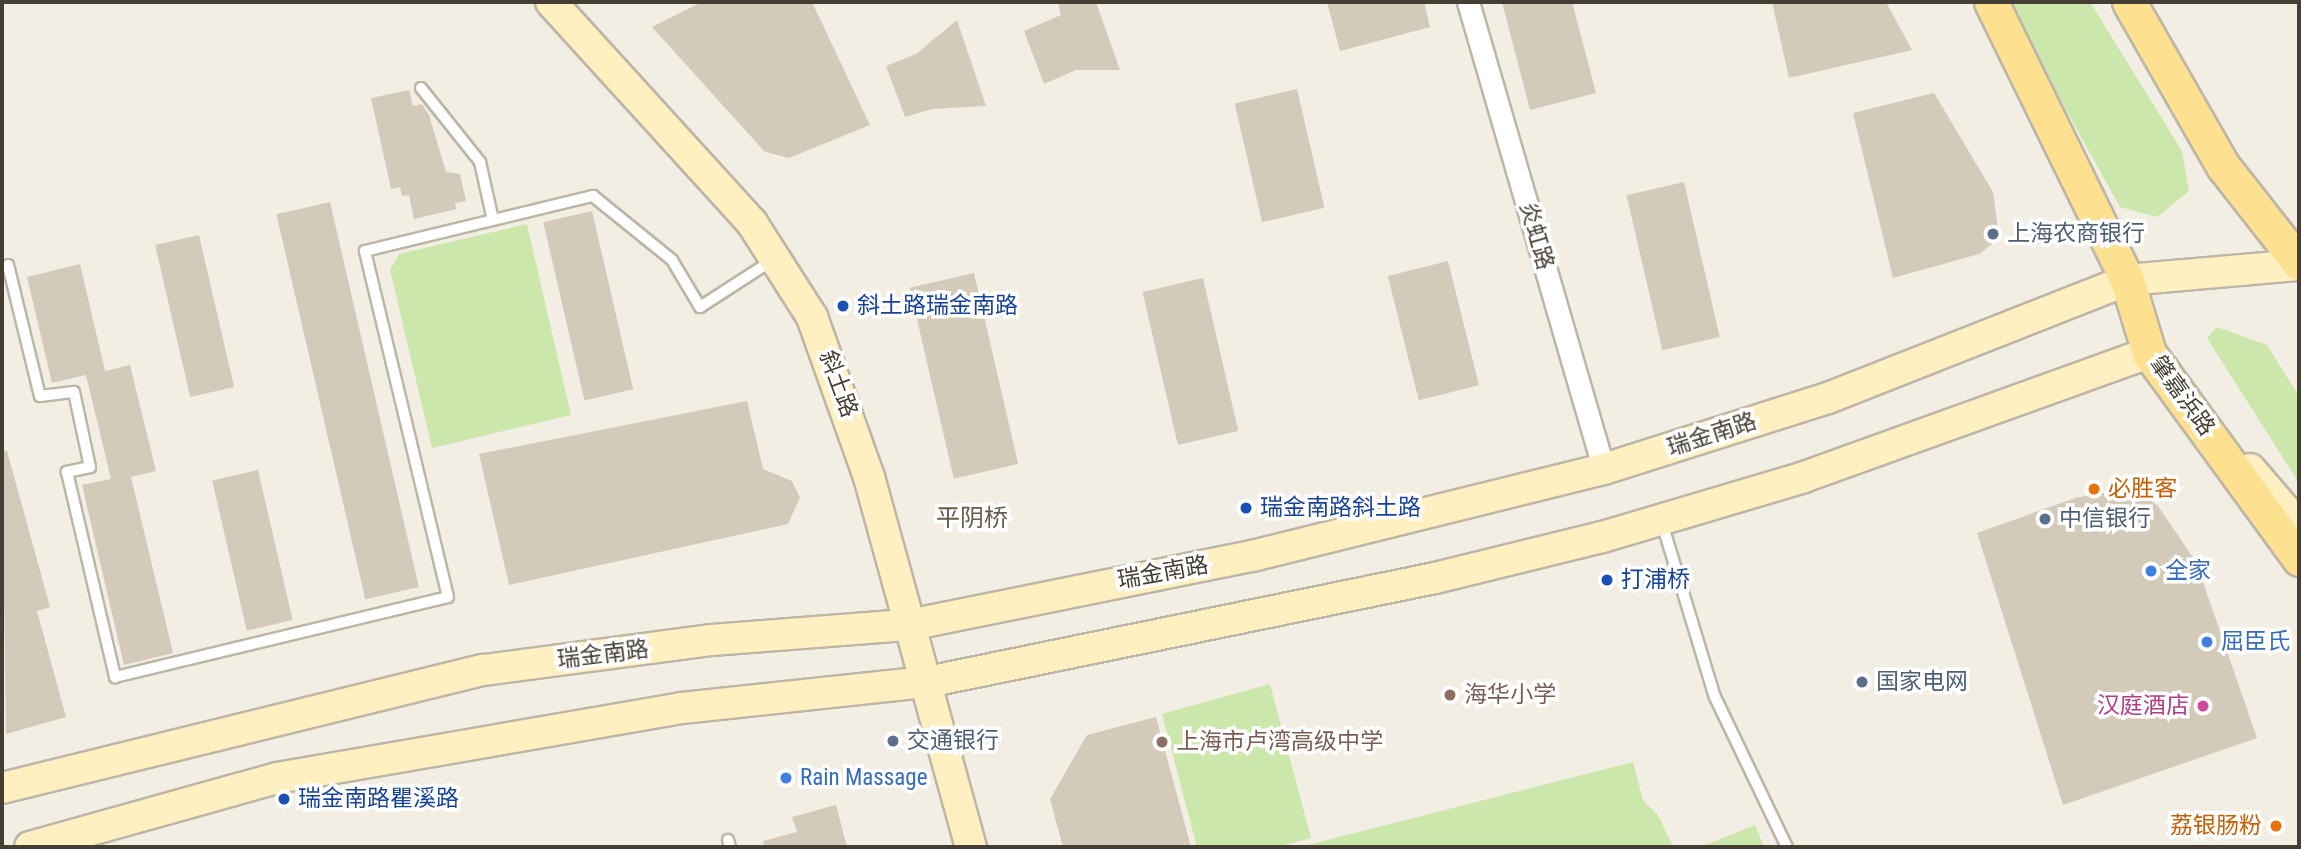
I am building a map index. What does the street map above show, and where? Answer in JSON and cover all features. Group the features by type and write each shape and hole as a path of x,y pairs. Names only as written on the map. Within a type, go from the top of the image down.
{"main road":[{"name":"斜土路","path":"551,2 719,185 778,258 812,317 839,382 927,682 971,847"},
{"name":"肇嘉浜路","path":"1991,2 2127,280 2149,353 2298,544"},
{"path":"2129,2 2223,166 2299,264"},
{"name":"瑞金南路","path":"2,788 484,670 712,640 909,625 1252,556 1604,470 1828,398 2127,280 2299,264"},
{"path":"30,847 87,840 276,778 682,708 927,682 1435,578 1661,520 1804,477 2149,353"}],"street":[{"name":"炎虹路","path":"1468,2 1604,470"}],"lane":[{"path":"421,88 480,162 494,220"},
{"path":"8,265 40,396 74,392 90,467 66,472 115,677 448,597 365,251 593,196 672,260 700,307 778,258"},
{"path":"1661,520 1716,697 1787,847"}],"green space":[{"path":"2006,2 2090,2 2182,151 2189,191 2157,217 2120,207"},
{"path":"527,224 571,415 432,448 390,270 399,254"},
{"path":"2217,327 2267,345 2299,396 2299,483 2207,338"},
{"path":"1270,684 1311,838 1278,847 1197,847 1162,714"},
{"path":"1633,762 1643,800 1658,815 1673,847 1300,847"},
{"path":"1755,825 1764,847 1702,847 1702,846"}],"building":[{"path":"702,2 812,2 870,125 789,158 765,152 652,27"},
{"path":"1058,2 1096,2 1120,70 1076,70 1044,84 1024,31 1061,15"},
{"path":"1327,2 1424,2 1430,27 1340,51"},
{"path":"1502,2 1572,2 1596,93 1530,110"},
{"path":"1772,2 1886,2 1912,50 1789,78"},
{"path":"957,20 986,106 932,109 905,117 886,66 916,54"},
{"path":"1297,89 1324,208 1262,222 1235,103"},
{"path":"409,90 413,106 422,104 429,115 446,172 460,174 466,201 455,203 456,209 414,219 409,195 402,196 400,187 391,189 371,98"},
{"path":"1934,93 1993,192 1998,229 1992,244 1979,254 1893,278 1853,113"},
{"path":"1684,182 1720,337 1662,350 1627,195"},
{"path":"330,202 419,587 365,599 276,214"},
{"path":"592,211 633,389 584,401 543,222"},
{"path":"199,235 234,387 190,397 155,245"},
{"path":"1448,261 1479,385 1419,400 1388,276"},
{"path":"80,264 105,371 130,365 156,471 131,477 173,653 124,665 82,485 111,479 86,375 52,383 27,277"},
{"path":"974,273 1018,464 954,479 910,288"},
{"path":"1203,278 1238,431 1178,445 1143,292"},
{"path":"747,401 763,469 792,481 800,498 788,524 509,585 479,454"},
{"path":"2,451 7,451 50,607 37,611 66,717 6,734"},
{"path":"258,470 293,620 247,631 212,481"},
{"path":"2119,490 2138,492 2158,506 2196,562 2257,738 2063,805 1977,533 2075,498"},
{"path":"1156,717 1191,847 1063,847 1050,799 1087,735"},
{"path":"836,805 847,847 764,847 763,841 797,832 792,817"}],"place":[{"name":"上海农商银行","path":"1993,234"},
{"name":"斜土路瑞金南路","path":"843,306"},
{"name":"必胜客","path":"2094,489"},
{"name":"瑞金南路斜土路","path":"1246,508"},
{"name":"中信银行","path":"2045,519"},
{"name":"全家","path":"2151,571"},
{"name":"打浦桥","path":"1607,580"},
{"name":"屈臣氏","path":"2207,642"},
{"name":"国家电网","path":"1862,682"},
{"name":"海华小学","path":"1450,695"},
{"name":"汉庭酒店","path":"2203,706"},
{"name":"交通银行","path":"893,741"},
{"name":"上海市卢湾高级中学","path":"1162,742"},
{"name":"Rain Massage","path":"786,778"},
{"name":"瑞金南路瞿溪路","path":"284,799"},
{"name":"荔银肠粉","path":"2276,826"}],"district":[{"name":"平阴桥","path":"972,519"}]}
